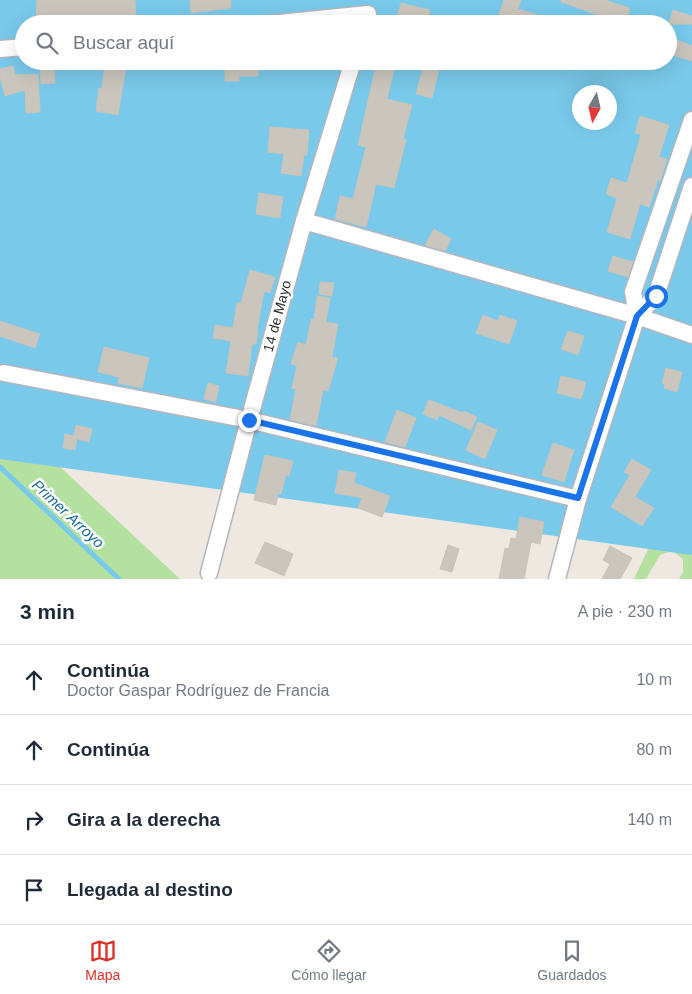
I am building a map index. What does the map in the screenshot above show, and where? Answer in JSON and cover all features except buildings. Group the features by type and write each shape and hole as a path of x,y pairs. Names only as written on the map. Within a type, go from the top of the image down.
{"street":[{"path":"350,15 368,13"},
{"path":"0,49 15,48"},
{"name":"14 de Mayo","path":"209,573 304,221 350,70"},
{"path":"561,577 578,498 637,316 634,292 692,120"},
{"path":"637,316 656,296 692,186"},
{"path":"304,221 637,316 692,335"},
{"path":"4,373 249,420 578,498"}],"green space":[{"path":"0,413 26,435 180,579 0,579"},
{"path":"692,508 692,579 679,579 683,572 683,559 673,551 660,555 646,579 634,579 660,524"}],"water":[{"path":"0,0 692,0 692,555 0,459"}],"waterway":[{"name":"Primer Arroyo","path":"0,467 119,579"}],"route":[{"path":"249,420 578,498 637,316 656,296"}]}
